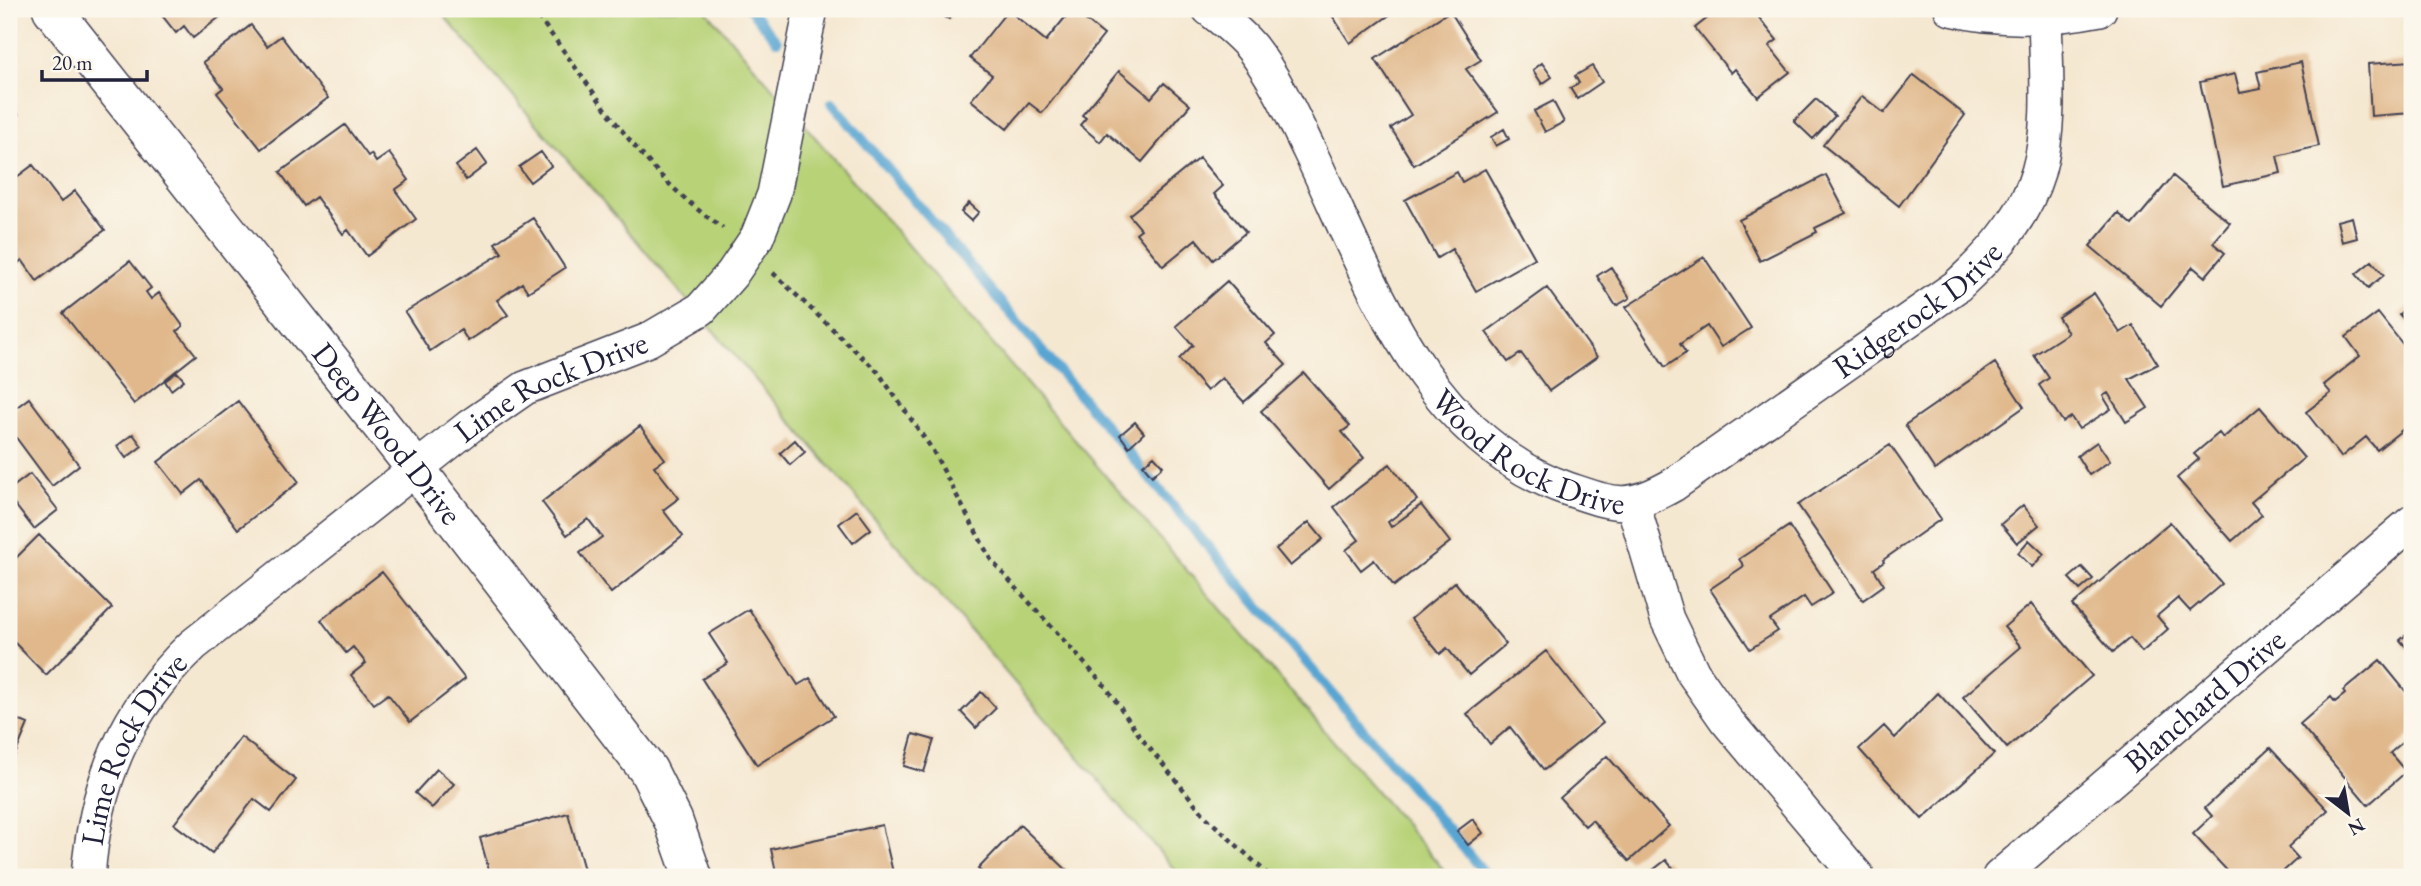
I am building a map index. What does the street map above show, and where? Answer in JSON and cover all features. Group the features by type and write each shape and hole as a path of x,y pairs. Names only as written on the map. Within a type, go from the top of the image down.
{"street":[{"name":"Deep Wood Drive","path":"52,9 416,469 648,770 673,821 693,877"},
{"name":"Lime Rock Drive","path":"88,877 97,804 114,753 141,707 174,664 271,581 470,426 525,388 648,341 701,309 732,274 757,237 774,194 811,9"},
{"name":"Wood Rock Drive","path":"1209,9 1243,39 1264,64 1286,103 1401,342 1430,383 1468,424 1504,456 1544,481 1608,503 1633,504 1667,619 1693,673 1726,720 1858,877"},
{"path":"1951,9 1976,15 2045,18 2100,9"},
{"name":"Ridgerock Drive","path":"1633,504 1672,485 1730,445 1957,286 1993,253 2022,212 2043,163 2048,124 2045,18"},
{"name":"Blanchard Drive","path":"1999,877 2412,522"}],"path":[{"path":"532,9 639,155 689,205 731,233"},
{"path":"767,268 878,372 932,449 991,560 1106,687 1142,739 1206,817 1270,877"}],"green space":[{"path":"438,9 705,9 1450,877 1181,877"}],"building":[{"path":"157,9 223,9 226,12 193,38 184,26 176,33"},
{"path":"928,9 954,9 949,19"},
{"path":"1072,9 1104,35 1042,113 1029,103 1007,129 971,100 992,75 970,58 1008,10 1046,41"},
{"path":"1328,9 1398,9 1350,43"},
{"path":"1719,9 1752,9 1777,40 1769,46 1790,72 1758,97 1735,69 1731,73 1695,28"},
{"path":"1450,11 1481,60 1466,69 1498,112 1414,165 1391,128 1411,115 1375,59"},
{"path":"251,25 267,46 281,36 328,98 261,149 217,93 223,88 203,62"},
{"path":"2412,61 2412,113 2371,116 2368,64"},
{"path":"2301,62 2319,146 2277,156 2281,173 2223,186 2200,82 2235,74 2240,93 2261,89 2257,72"},
{"path":"1542,63 1552,77 1542,84 1533,70"},
{"path":"1592,66 1602,82 1577,99 1570,88 1579,83 1575,76"},
{"path":"1119,71 1151,98 1164,83 1190,105 1142,162 1107,133 1100,142 1080,125 1086,118 1082,115"},
{"path":"1914,75 1965,115 1899,206 1823,145 1862,96 1884,113"},
{"path":"1816,99 1835,116 1813,139 1794,121"},
{"path":"1553,101 1564,122 1545,132 1534,111"},
{"path":"9,102 18,114 9,121"},
{"path":"345,125 368,156 371,154 376,162 389,153 409,180 395,190 416,219 367,256 348,230 343,234 316,197 304,206 280,172"},
{"path":"1504,129 1509,139 1496,146 1491,137"},
{"path":"477,150 487,164 466,180 456,166"},
{"path":"541,152 551,166 530,182 519,167"},
{"path":"1199,158 1223,186 1214,194 1246,232 1213,260 1196,239 1163,266 1136,233 1141,229 1129,215"},
{"path":"33,165 61,202 75,191 105,230 37,281 22,260 9,270 9,183"},
{"path":"1485,169 1535,258 1476,291 1452,249 1437,258 1405,200 1457,172 1462,182"},
{"path":"1826,175 1846,213 1815,228 1817,232 1760,261 1739,220"},
{"path":"2173,176 2230,223 2213,243 2225,253 2205,277 2193,267 2161,306 2090,246 2118,213 2132,225"},
{"path":"969,203 979,212 971,221 961,212"},
{"path":"2352,217 2357,238 2342,242 2337,221"},
{"path":"533,218 565,268 528,292 522,283 497,300 508,315 468,341 461,330 430,351 405,312 502,253 495,243"},
{"path":"1704,257 1751,328 1721,347 1707,326 1680,344 1686,353 1665,367 1626,307"},
{"path":"130,261 151,288 146,292 151,299 159,293 183,326 177,331 196,355 134,404 63,313"},
{"path":"2372,261 2384,275 2368,288 2356,274"},
{"path":"1611,267 1630,298 1616,306 1597,276"},
{"path":"1227,281 1275,335 1266,343 1286,365 1244,402 1222,378 1207,391 1179,359 1193,345 1176,326"},
{"path":"1547,288 1597,357 1549,391 1521,353 1508,362 1486,332"},
{"path":"2094,293 2120,333 2133,325 2158,364 2129,379 2148,408 2126,422 2108,393 2103,396 2111,409 2079,429 2071,417 2063,422 2039,385 2049,378 2034,355 2068,333 2058,317"},
{"path":"2412,303 2412,329 2399,314"},
{"path":"2378,313 2412,356 2412,422 2377,450 2366,437 2341,457 2306,412 2331,393 2324,385 2360,356 2346,337"},
{"path":"1995,363 2024,407 1935,470 1905,425"},
{"path":"177,372 184,380 171,390 165,381"},
{"path":"1304,373 1350,426 1342,432 1364,458 1329,489 1261,411"},
{"path":"29,398 79,465 52,486 9,428 9,413"},
{"path":"238,401 299,482 238,529 201,480 183,494 158,462"},
{"path":"2260,407 2304,458 2251,502 2262,515 2232,541 2177,478 2199,459 2194,454 2219,433 2223,438"},
{"path":"1135,422 1144,433 1129,447 1120,435"},
{"path":"640,426 665,459 654,466 679,498 663,510 683,536 611,593 580,553 602,537 588,519 567,535 542,502"},
{"path":"133,434 142,446 126,458 117,446"},
{"path":"795,440 805,452 790,465 780,453"},
{"path":"2097,442 2110,461 2089,475 2077,456"},
{"path":"1890,445 1941,519 1874,569 1884,585 1863,600 1798,505"},
{"path":"1154,456 1163,466 1152,476 1143,465"},
{"path":"1390,464 1417,500 1388,522 1391,527 1421,505 1450,542 1394,586 1374,560 1361,570 1346,550 1359,540 1334,507"},
{"path":"30,474 58,510 34,529 9,497 9,490"},
{"path":"2023,505 2039,525 2017,543 2001,524"},
{"path":"857,510 871,529 853,543 839,524"},
{"path":"1309,522 1323,539 1290,566 1276,549"},
{"path":"2170,522 2222,584 2190,611 2178,598 2157,616 2168,629 2142,652 2130,638 2113,652 2072,605"},
{"path":"1789,526 1833,593 1811,607 1804,597 1770,620 1778,631 1750,649 1710,589 1744,566 1739,559"},
{"path":"39,535 112,608 46,675 9,637 9,565"},
{"path":"2029,540 2044,554 2032,567 2018,553"},
{"path":"2082,567 2093,579 2080,590 2069,578"},
{"path":"382,572 465,679 410,722 388,694 374,704 351,675 366,663 353,647 346,653 321,620"},
{"path":"1455,582 1506,644 1469,675 1447,648 1440,654 1411,619"},
{"path":"2031,604 2092,676 2007,748 1963,697 2021,647 2004,627"},
{"path":"749,609 798,685 810,678 834,716 757,765 702,679 728,663 709,634"},
{"path":"2412,630 2412,654 2400,640"},
{"path":"1546,651 1603,723 1544,770 1510,727 1490,744 1467,714"},
{"path":"2380,660 2412,699 2412,734 2390,753 2406,772 2368,805 2300,724 2331,697 2335,702 2345,694 2343,691"},
{"path":"981,692 996,708 976,728 961,712"},
{"path":"1938,693 1994,754 1922,819 1859,749 1884,726 1895,738"},
{"path":"9,716 28,724 9,769"},
{"path":"913,734 934,740 924,772 904,766"},
{"path":"241,737 296,780 271,812 254,799 212,853 174,824"},
{"path":"2270,748 2328,810 2288,847 2298,858 2277,877 2233,877 2193,834 2212,816 2205,808"},
{"path":"1607,756 1669,826 1629,861 1592,820 1585,826 1560,798"},
{"path":"437,769 454,784 432,808 415,793"},
{"path":"568,813 586,877 491,877 480,838"},
{"path":"1473,819 1483,833 1468,845 1457,831"},
{"path":"882,825 894,877 777,877 771,849"},
{"path":"1020,825 1074,877 987,877 978,869"},
{"path":"1666,860 1680,877 1644,877"}],"waterway":[{"path":"750,9 777,41"},
{"path":"832,103 1488,877"}]}
